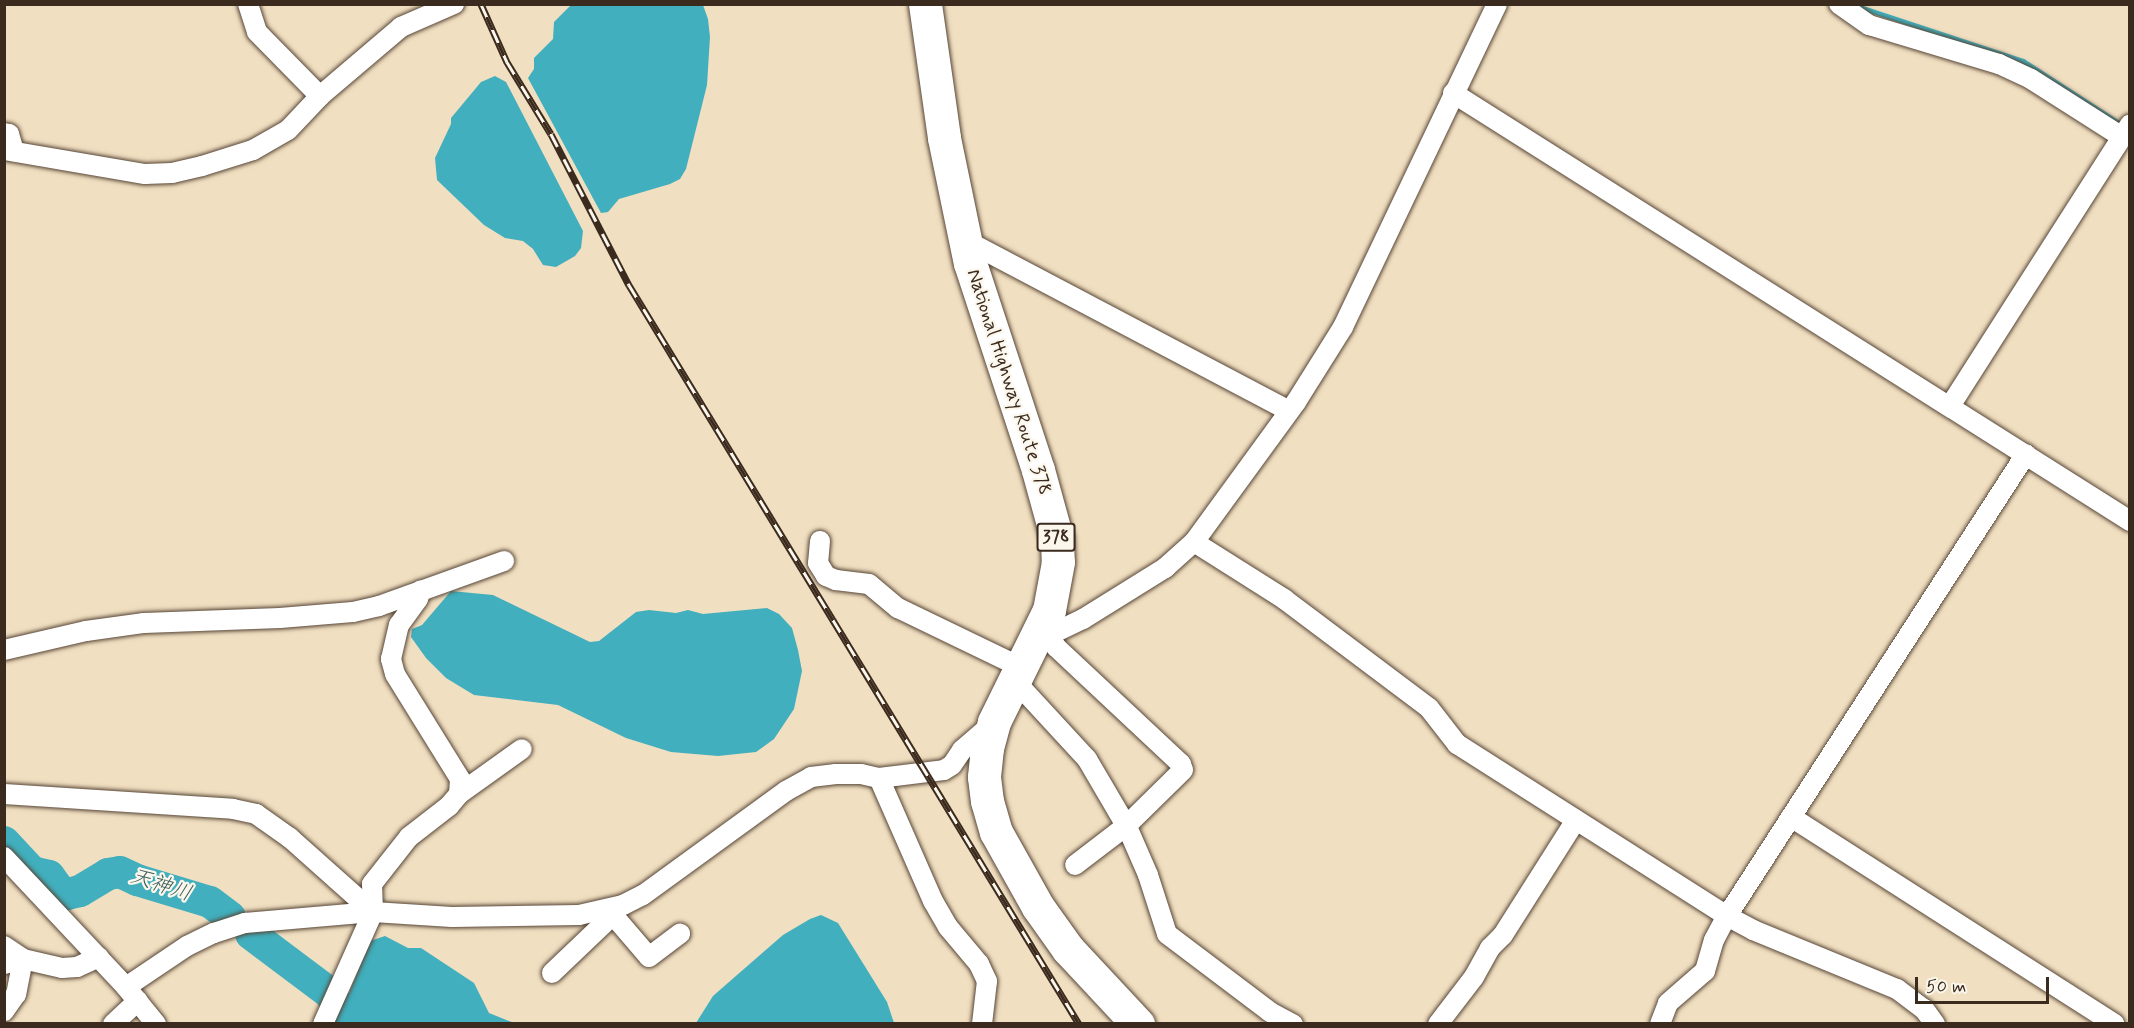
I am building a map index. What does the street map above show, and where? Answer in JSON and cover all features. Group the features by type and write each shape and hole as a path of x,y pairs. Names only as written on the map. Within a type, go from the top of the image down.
{"highway":[{"name":"National Highway Route 378","path":"925,4 944,138 965,240 991,329 1038,470 1057,539 1058,562 1051,599 1030,657 994,722 987,748 984,777 987,801 996,832 1038,907 1068,949 1138,1023"}],"street":[{"path":"248,4 257,32 320,96"},
{"path":"4,133 9,134 9,151 145,174 171,173 202,166 270,142 288,130 320,96 401,27 454,4"},
{"path":"1839,4 1869,25 1999,64 2031,79 2125,132 1950,406"},
{"path":"1030,657 1083,619 1165,568 1194,542 1289,411 1343,327 1492,6"},
{"path":"1453,93 2130,521"},
{"path":"965,240 1289,411"},
{"path":"1660,1023 1668,1003 1705,971 1714,940 1727,916 2026,454"},
{"path":"820,541 818,563 826,576 869,584 898,608 1030,657 1126,826 1148,875 1167,934 1270,1012 1293,1023"},
{"path":"1194,542 1284,600 1429,708 1457,744 1727,916 1753,930 1897,989 1924,1009 1935,1023"},
{"path":"4,650 86,631 144,623 280,618 353,612 504,561"},
{"path":"421,590 418,599 399,625 391,659 395,674 460,779 459,794"},
{"path":"1030,657 1056,647 1181,764 1183,770 1126,826 1075,865"},
{"path":"552,973 612,911 643,895 786,791 811,777 861,774 879,778 944,770 952,765 962,750 977,735 994,722"},
{"path":"323,1023 374,912 372,884 409,837 449,806 459,794 522,749"},
{"path":"879,778 933,901 948,927 979,964 987,981 982,1023"},
{"path":"4,794 233,809 256,814 290,838 374,912"},
{"path":"1791,817 2115,1023"},
{"path":"1437,1023 1474,977 1490,948 1503,935 1576,820"},
{"path":"4,857 99,957 156,1023"},
{"path":"113,1023 132,994 187,946 245,922 374,912 452,917 579,915 612,911"},
{"path":"612,911 649,957 680,934"},
{"path":"4,946 14,962 16,993 4,1011"},
{"path":"14,962 62,968 77,966 99,957"}],"water":[{"path":"571,5 703,5 708,19 710,37 707,85 686,169 680,179 670,184 619,199 608,212 601,213 528,78 534,69 534,58 553,39 554,22"},
{"path":"495,76 506,82 583,231 581,248 575,256 556,267 543,265 533,249 523,241 505,238 484,225 437,180 435,158 451,124 451,118 481,82"},
{"path":"451,591 493,595 590,642 599,641 636,612 649,610 676,613 688,610 703,614 767,608 779,614 792,628 798,650 802,671 794,709 774,739 756,752 718,756 671,752 626,738 558,705 474,695 446,678 426,658 411,637 412,629 422,625"},
{"path":"821,915 838,923 887,1002 894,1023 696,1023 713,996 783,935"},
{"path":"385,936 408,948 421,948 474,983 489,1013 514,1023 354,1023 345,1003 370,941"}],"waterway":[{"path":"1860,7 2023,61 2125,127"},
{"name":"天神川","path":"4,842 32,872 49,876 60,891 67,894 80,891 108,874 120,872 137,880 210,902 230,917"},
{"name":"天神川","path":"251,934 331,994 346,1024"}],"railway":[{"path":"481,4 507,62 551,134 629,285 1079,1024"}]}
